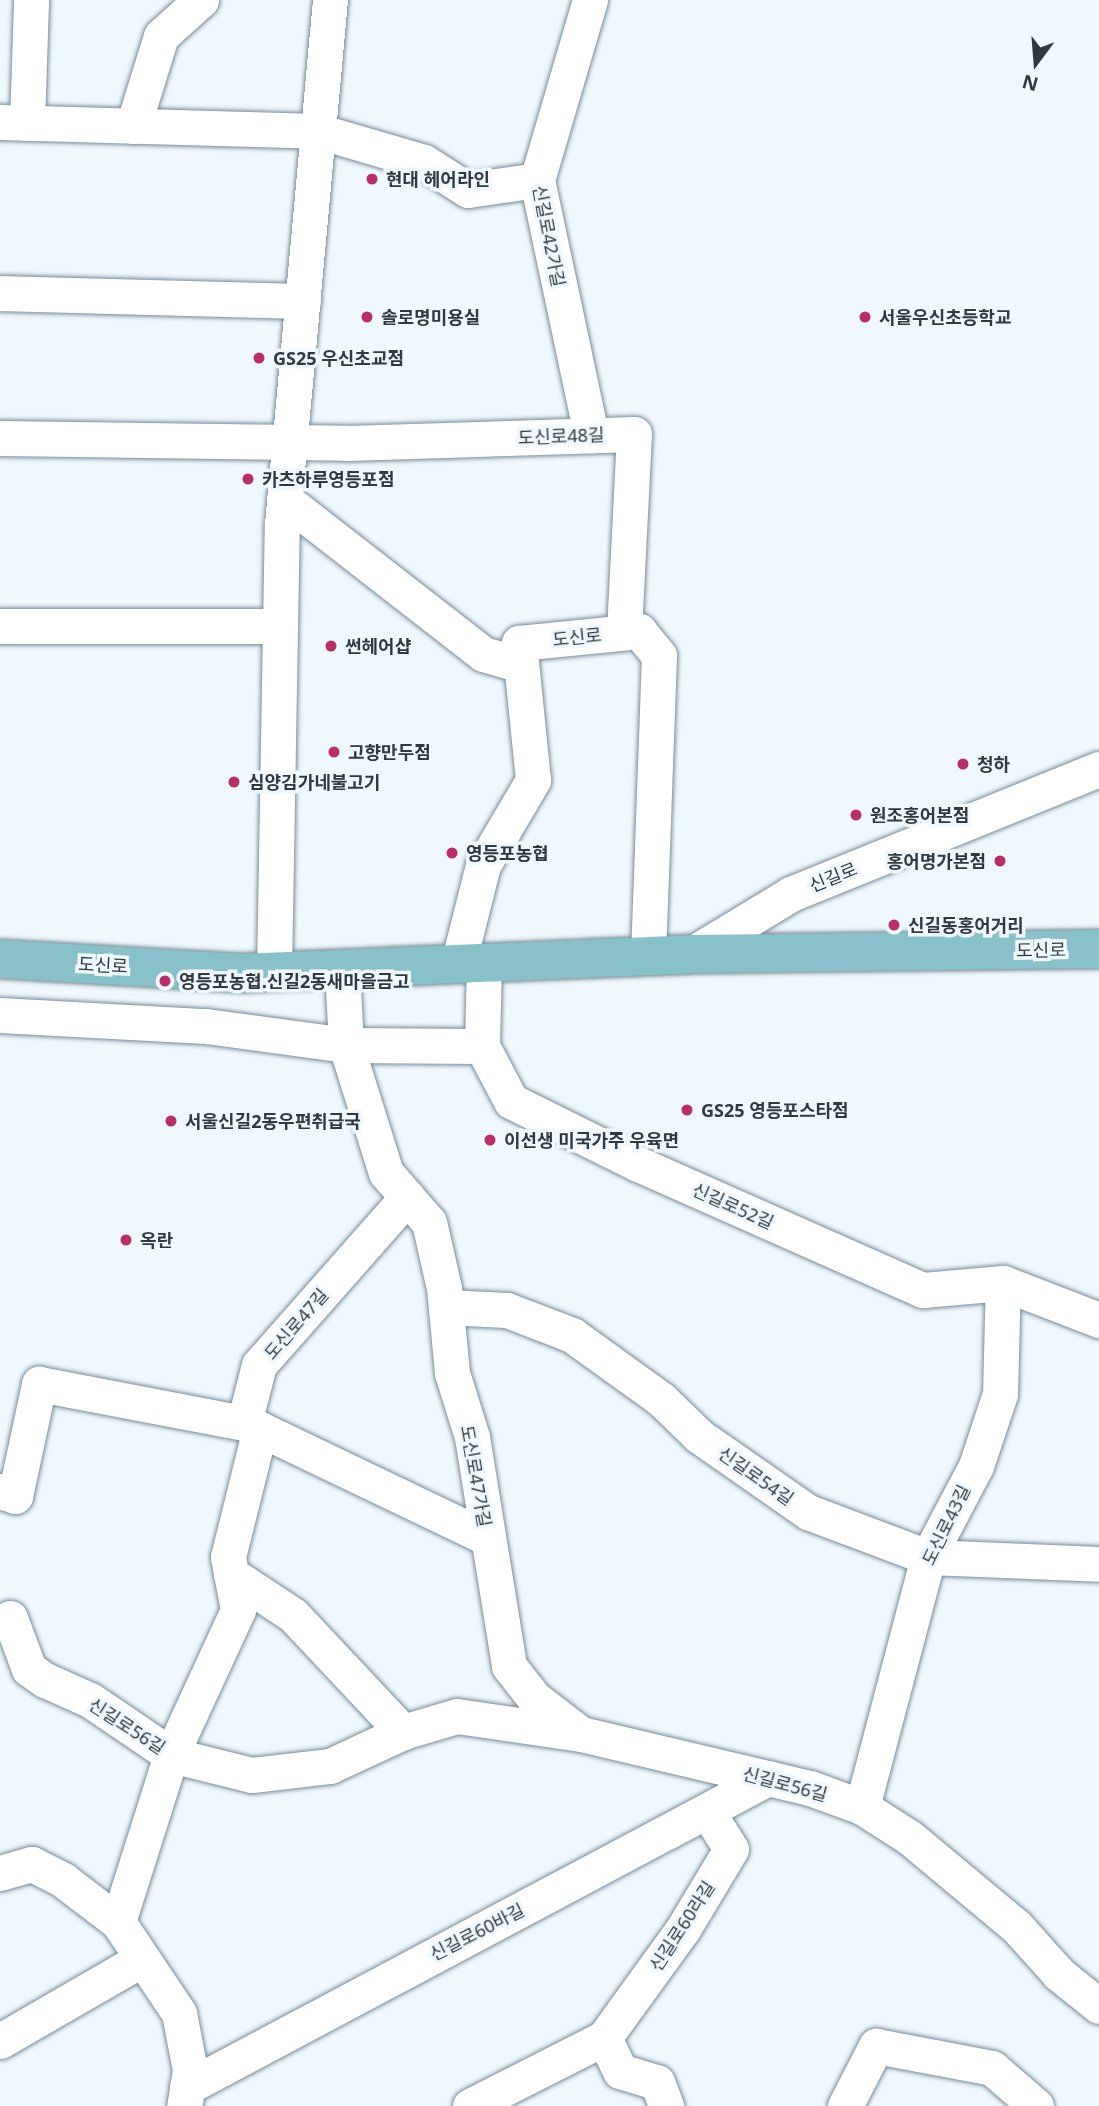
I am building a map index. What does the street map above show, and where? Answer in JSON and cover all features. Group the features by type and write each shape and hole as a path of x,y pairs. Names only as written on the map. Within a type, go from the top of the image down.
{"main road":[{"name":"도신로","path":"0,959 274,972 692,954 1099,949"}],"street":[{"path":"31,0 13,122 318,131 424,162 468,190 537,180"},
{"path":"134,126 161,36 201,0"},
{"path":"274,972 284,499 330,0"},
{"name":"신길로42가길","path":"590,0 537,180 591,435"},
{"path":"0,293 303,301"},
{"name":"도신로48길","path":"0,438 290,440 347,443 634,433 624,632"},
{"path":"284,499 483,654 508,661 521,659 533,780 483,865 471,963"},
{"path":"0,626 281,626"},
{"name":"도신로","path":"521,659 519,643 639,631 660,656 648,956"},
{"name":"신길로","path":"692,954 791,894 1099,769"},
{"name":"신길로52길","path":"471,963 482,1046 511,1101 636,1163 923,1290 1003,1283 1099,1320"},
{"path":"342,969 346,1045 386,1173 407,1197"},
{"path":"0,1015 206,1026 346,1045 482,1046"},
{"name":"도신로47가길","path":"407,1197 429,1222 446,1307 452,1373 472,1437 509,1666 534,1698 580,1734"},
{"name":"도신로47길","path":"0,1491 15,1496 39,1384 244,1423 259,1365 407,1197"},
{"name":"도신로43길","path":"862,1807 928,1557 976,1466 1000,1394 1003,1283"},
{"name":"신길로54길","path":"446,1307 507,1310 572,1335 662,1399 699,1436 808,1512 928,1557 1099,1564"},
{"path":"118,1922 171,1755 238,1610 228,1557 260,1429 487,1538"},
{"path":"231,1574 293,1615 403,1732"},
{"name":"신길로56길","path":"10,1618 29,1668 90,1700 171,1755 252,1775 330,1766 403,1732 457,1716 580,1734 768,1778 862,1807 909,1837 1016,1926 1059,1974 1099,2006"},
{"name":"신길로60바길","path":"186,2096 768,1778"},
{"name":"신길로60라길","path":"470,2106 604,2038 683,1928 731,1849 707,1811"},
{"path":"0,1873 32,1864 63,1880 118,1922 178,2013 190,2070 186,2096"},
{"path":"0,2041 142,1959"},
{"path":"604,2038 620,2071 657,2082 666,2106"},
{"path":"845,2106 876,2046 992,2068 1036,2106"}],"place":[{"name":"현대 헤어라인","path":"372,179"},
{"name":"솔로명미용실","path":"367,317"},
{"name":"서울우신초등학교","path":"865,317"},
{"name":"GS25 우신초교점","path":"259,358"},
{"name":"카츠하루영등포점","path":"248,479"},
{"name":"썬헤어샵","path":"331,646"},
{"name":"고향만두점","path":"334,752"},
{"name":"청하","path":"963,764"},
{"name":"심양김가네불고기","path":"234,782"},
{"name":"원조홍어본점","path":"856,815"},
{"name":"영등포농협","path":"452,853"},
{"name":"홍어명가본점","path":"1000,861"},
{"name":"신길동홍어거리","path":"894,925"},
{"name":"영등포농협.신길2동새마을금고","path":"165,981"},
{"name":"GS25 영등포스타점","path":"687,1110"},
{"name":"서울신길2동우편취급국","path":"171,1121"},
{"name":"이선생 미국가주 우육면","path":"490,1140"},
{"name":"옥란","path":"126,1240"}]}
